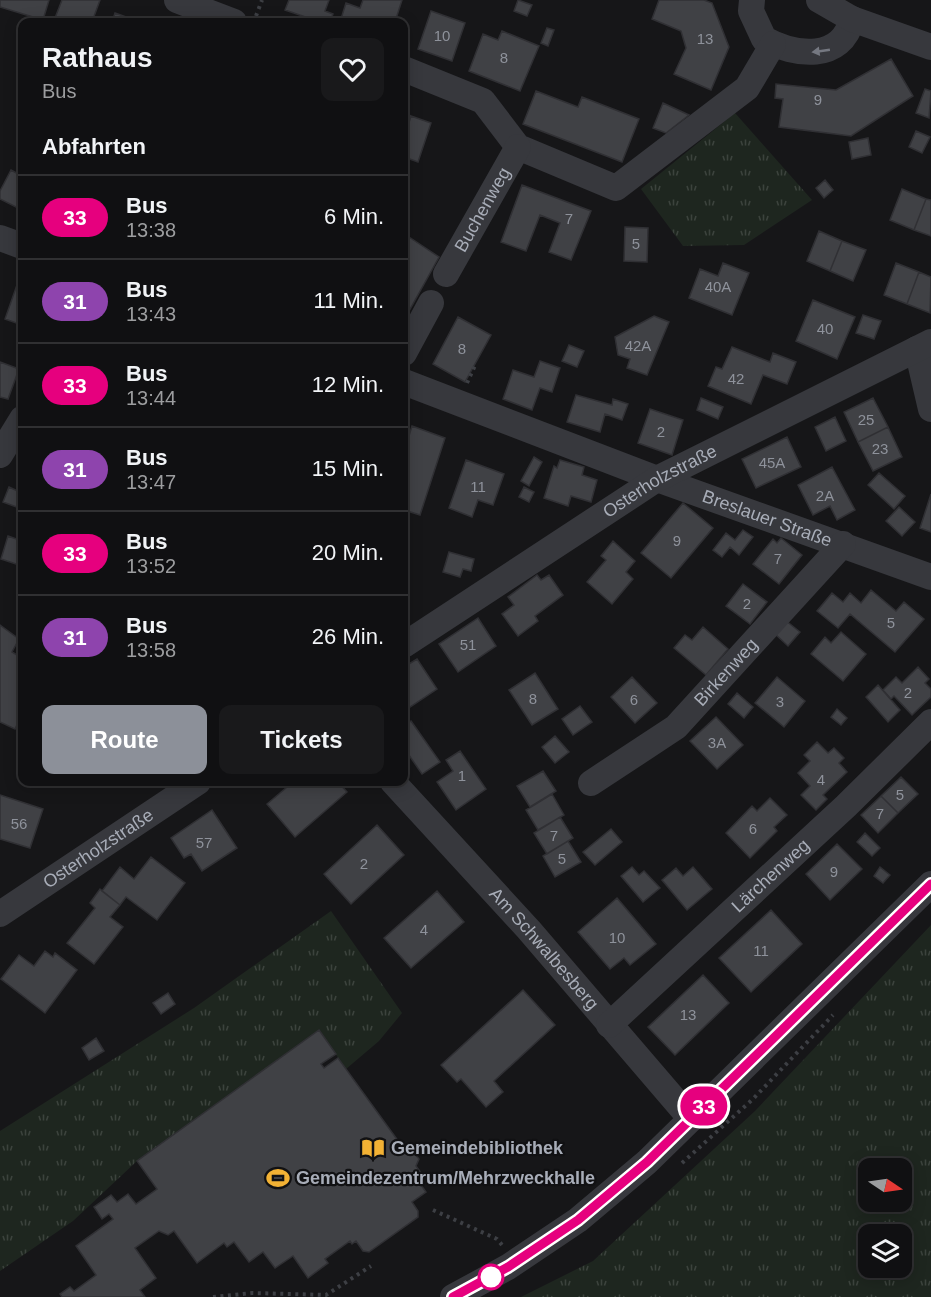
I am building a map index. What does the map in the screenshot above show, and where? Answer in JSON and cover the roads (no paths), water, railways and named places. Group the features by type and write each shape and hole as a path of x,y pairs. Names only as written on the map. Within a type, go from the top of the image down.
{"street":[{"path":"177,0 224,18"},
{"path":"752,0 751,11 764,39 773,44 806,52 831,50 848,34 852,19"},
{"path":"819,0 852,19 931,47"},
{"path":"408,71 483,101 518,147 616,188 747,88 773,44"},
{"name":"Buchenweg","path":"446,274 518,147"},
{"path":"0,238 18,245"},
{"path":"408,346 431,303"},
{"path":"924,346 931,409"},
{"name":"Osterholzstraße","path":"408,642 657,479 924,346"},
{"name":"Breslauer Straße","path":"408,390 843,544 931,578"},
{"path":"0,455 18,426"},
{"name":"Birkenweg","path":"591,783 676,727 843,544"},
{"name":"Lärchenweg","path":"609,1025 846,806 931,722"},
{"name":"Osterholzstraße","path":"0,914 192,786"},
{"name":"Am Schwalbesberg","path":"397,786 529,930 691,1119"},
{"path":"453,1297 515,1262 578,1220 647,1162 931,884"}],"place":[{"name":"Gemeindebibliothek","path":"373,1148"},
{"name":"Gemeindezentrum/Mehrzweckhalle","path":"278,1178"}]}
